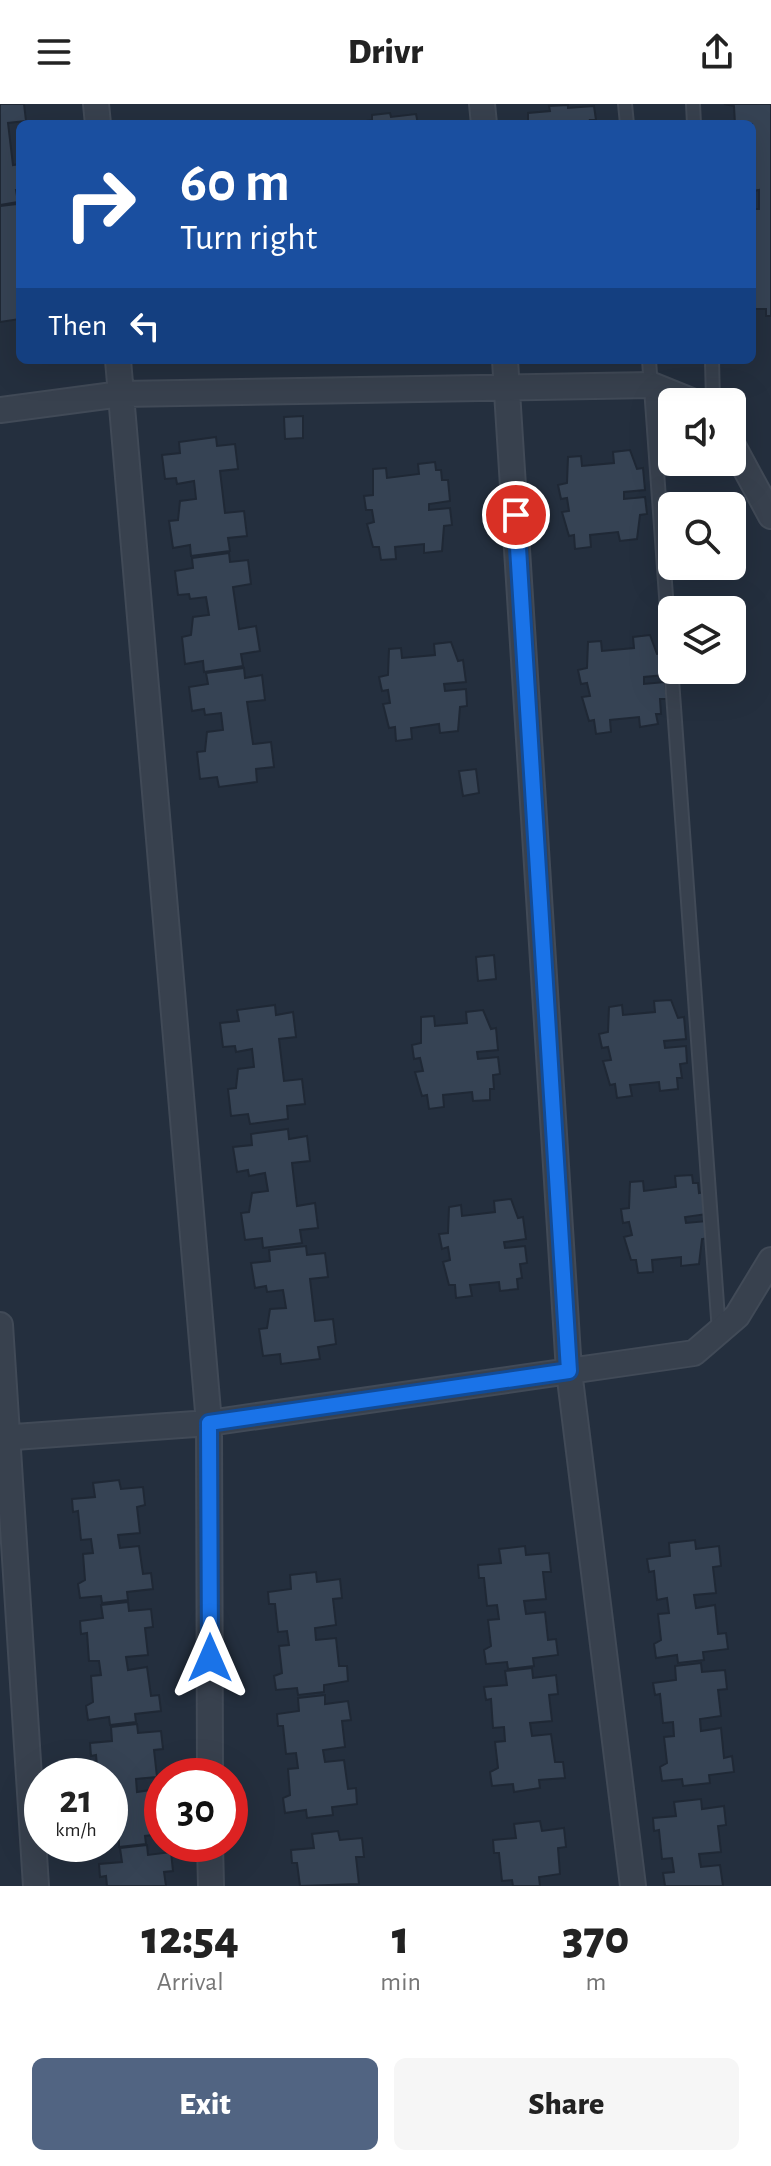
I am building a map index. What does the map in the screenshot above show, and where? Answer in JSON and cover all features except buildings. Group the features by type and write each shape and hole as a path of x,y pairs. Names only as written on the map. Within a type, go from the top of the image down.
{"street":[{"path":"118,364 209,1423 210,1758"},
{"path":"505,364 569,1371 633,1886"},
{"path":"0,410 121,394 652,385 659,388"},
{"path":"746,470 771,516"},
{"path":"3,1438 209,1423 694,1353 737,1316 771,1260"},
{"path":"0,1325 3,1438 36,1886"},
{"path":"210,1862 211,1886"}],"lane":[{"path":"649,364 719,1332"},
{"path":"712,364 713,388"}],"route":[{"path":"210,1658 209,1423 569,1371 516,515"}]}
